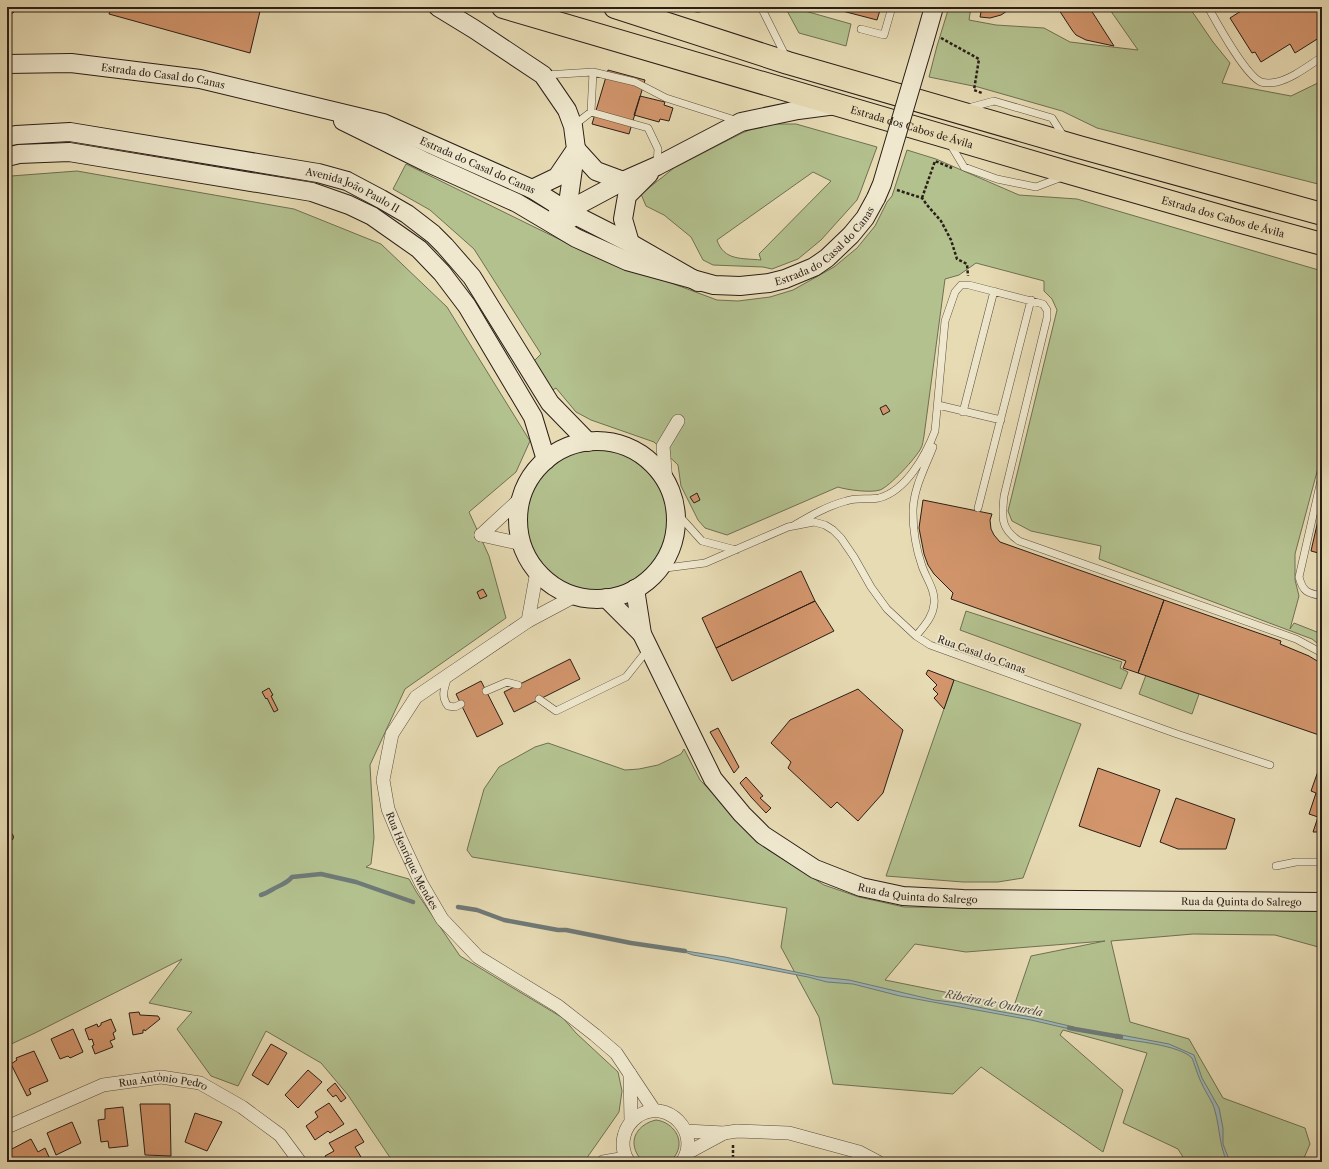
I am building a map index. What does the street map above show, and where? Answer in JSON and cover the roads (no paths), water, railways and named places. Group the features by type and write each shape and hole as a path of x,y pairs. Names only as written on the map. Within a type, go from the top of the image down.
{"highway":[{"name":"Estrada dos Cabos de Ávila","path":"502,7 1070,174 1322,244"},
{"path":"615,7 788,62 955,111 1322,214"}],"street":[{"path":"438,7 543,75 567,110 573,126 576,149 567,211 576,238"},
{"name":"Estrada do Casal do Canas","path":"316,108 426,162 517,203 576,238 627,261 698,282 725,286 756,286 785,279 814,267 827,258 852,235 865,218 879,191 932,39 934,7"},
{"name":"Estrada do Casal do Canas","path":"7,64 71,63 200,79 383,123 532,189 567,211 630,243 698,282"},
{"path":"567,211 623,181 657,166 741,122 798,110 836,105"},
{"name":"Avenida João Paulo II","path":"7,137 16,135 70,132 132,142 318,173 347,182 381,199 407,214 433,234 460,262 484,294 550,403 588,442"},
{"path":"532,189 557,177 576,149"},
{"path":"576,149 596,172 623,181"},
{"name":"Avenida João Paulo II","path":"7,157 19,154 69,152 312,192 349,205 372,216 419,249 442,273 467,306 533,417 546,460"},
{"path":"630,243 623,219 627,196 657,166"},
{"name":"Estrada do Casal do Canas","path":"517,203 548,212 567,211"},
{"path":"666,482 663,446 678,421"},
{"path":"588,442 619,444 646,458 657,469 666,482 672,496 675,511 676,526 673,542 667,556 658,569 648,580 635,589 621,595 606,598 575,596 548,582 536,571 528,558 518,529 518,514 521,498 535,471 546,460 559,451 573,445 588,442"},
{"path":"521,498 481,536 522,544"},
{"path":"528,621 536,571"},
{"name":"Rua da Quinta do Salrego","path":"635,589 645,641 713,779 742,814 763,835 815,869 861,887 903,896 963,899 1322,902"},
{"name":"Rua Henrique Mendes","path":"575,596 528,621 416,697 392,734 383,780 388,809 400,838 421,883 442,919 478,957 564,1011 616,1053 654,1110"},
{"name":"Rua da Quinta do Salrego","path":"606,598 645,641"},
{"path":"630,1074 631,1121"},
{"name":"Rua António Pedro","path":"7,1127 103,1085 160,1077 200,1083 242,1107 280,1135 300,1162"},
{"path":"603,1162 627,1160 622,1142 625,1130 631,1121 643,1113 654,1110 670,1114 680,1121 686,1131 688,1142 684,1158"},
{"path":"686,1131 724,1133 738,1131 789,1133 859,1152 878,1162"},
{"path":"684,1158 724,1133"}],"lane":[{"path":"691,7 698,9 700,7"},
{"path":"762,7 788,62"},
{"path":"861,29 884,35 892,7"},
{"path":"1208,7 1248,71 1262,82 1276,82 1298,73 1322,57"},
{"path":"543,75 593,72 635,82 666,98 741,122"},
{"path":"573,126 591,112 593,72"},
{"path":"591,112 648,128 658,149 657,166"},
{"path":"916,636 926,624 932,612 934,595 922,568 916,543 913,513 914,495 933,446 945,321 956,292 961,285 969,284 1043,304 1047,310 1047,318 1004,496 1002,518 1005,527 1010,534 1019,540 1296,639 1322,654"},
{"path":"963,412 994,291"},
{"path":"978,508 1031,300"},
{"path":"938,405 1000,420"},
{"path":"793,526 820,510 847,500 877,498 888,495 898,488 916,468 930,446 935,431"},
{"path":"1322,476 1299,577 1301,587 1310,593 1322,596"},
{"path":"675,511 702,541 736,550"},
{"name":"Rua Casal do Canas","path":"658,569 705,563 793,526 814,522 825,525 833,530 840,538 887,609 916,636 930,646 1177,734 1270,765"},
{"path":"539,700 556,711 626,677 645,641"},
{"path":"448,676 444,700 448,706 455,707 461,704"},
{"path":"486,691 507,682 518,685"},
{"path":"1276,866 1296,862 1322,862"}],"water":[{"path":"679,950 725,957 819,977 849,980 934,1000 959,1003 1031,1017 1074,1027 1074,1030 1031,1020 900,996 853,984 827,982 693,955"},
{"path":"1116,1034 1169,1044 1194,1055 1202,1078 1219,1108 1223,1128 1223,1144 1230,1162 1227,1162 1222,1149 1214,1108 1201,1082 1192,1058 1177,1050 1167,1047 1115,1038"}],"waterway":[{"path":"261,895 286,882 292,877 321,874 356,882 413,902"},
{"path":"458,907 477,910 504,920 558,930 566,930 631,943 685,951"},
{"name":"Ribeira de Outurela","path":"1069,1028 1121,1037"}]}
